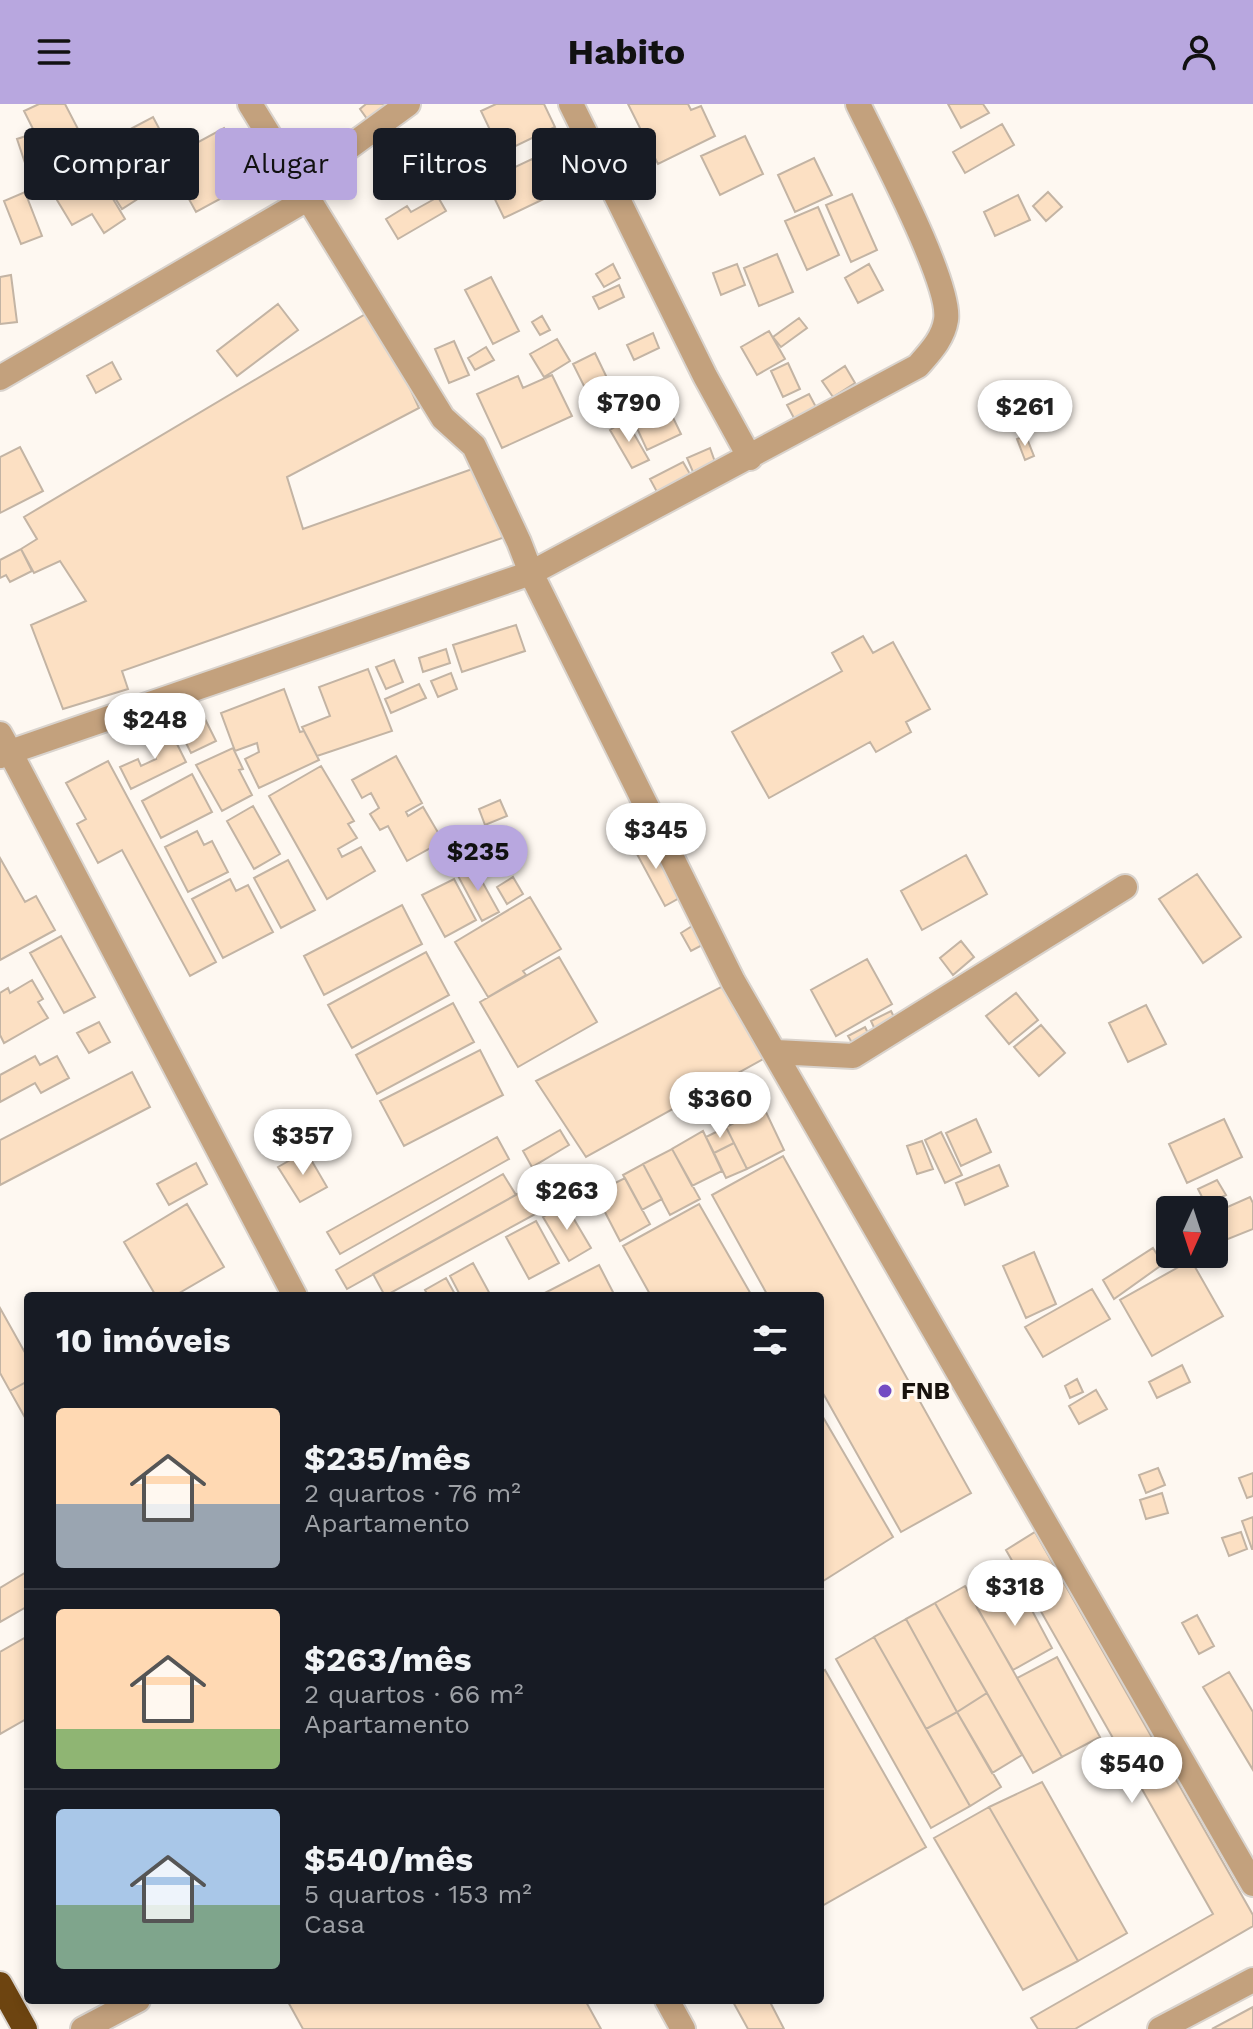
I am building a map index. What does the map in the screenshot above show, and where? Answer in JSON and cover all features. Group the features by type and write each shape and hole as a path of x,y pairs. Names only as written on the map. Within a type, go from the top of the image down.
{"highway":[{"path":"0,1984 25,2029"}],"street":[{"path":"250,104 265,128"},
{"path":"357,147 408,104"},
{"path":"571,104 705,376 750,458"},
{"path":"293,1292 3,747 531,573 918,366 937,344 947,318 941,280 858,104"},
{"path":"0,378 290,200"},
{"path":"310,200 443,418 474,446 531,573 733,981 1253,1884"},
{"path":"776,1052 853,1056 1125,887"},
{"path":"1160,2029 1253,1980"},
{"path":"83,2029 130,2004"},
{"path":"669,2004 683,2029"}],"building":[{"path":"39,104 65,104 77,128 32,128 24,111"},
{"path":"366,104 396,104 370,123 360,109"},
{"path":"496,104 544,104 555,127 532,128 532,138 516,146 516,128 489,128 481,111"},
{"path":"628,104 688,104 691,110 701,106 715,136 658,164 656,128 640,128"},
{"path":"948,104 983,104 989,113 961,128"},
{"path":"153,117 159,128 132,128"},
{"path":"1002,124 1014,145 965,173 953,152"},
{"path":"215,133 215,200 218,200 196,212 189,200 199,200 199,142"},
{"path":"745,136 763,174 720,195 701,156"},
{"path":"24,137 24,160 17,139"},
{"path":"814,158 832,195 795,212 778,175"},
{"path":"532,159 532,200 542,200 504,218 495,200 516,200 516,167"},
{"path":"24,192 24,200 28,200 42,236 21,244 4,201"},
{"path":"1048,192 1062,207 1046,221 1033,206"},
{"path":"852,194 877,250 851,262 826,205"},
{"path":"1018,195 1030,220 995,236 984,212"},
{"path":"57,200 114,200 125,219 104,233 92,214 72,225"},
{"path":"116,200 136,200 122,209"},
{"path":"433,200 440,200 446,211 398,239 386,219 407,206 411,212"},
{"path":"818,207 839,255 807,270 785,221"},
{"path":"777,254 793,292 759,306 744,268"},
{"path":"613,264 620,278 604,287 596,274"},
{"path":"737,264 745,285 721,295 713,273"},
{"path":"869,264 883,290 858,303 845,278"},
{"path":"11,275 17,322 0,324 0,277"},
{"path":"491,277 519,331 493,344 465,290"},
{"path":"619,285 624,297 599,309 593,297"},
{"path":"278,304 298,330 237,376 217,351"},
{"path":"374,309 419,408 287,477 303,529 475,468 508,536 122,671 128,689 63,709 31,625 86,601 60,561 34,573 21,549 37,539 24,517"},
{"path":"542,316 550,330 540,335 532,322"},
{"path":"799,318 807,328 781,347 773,337"},
{"path":"769,331 785,359 757,375 741,347"},
{"path":"653,333 659,348 634,360 627,345"},
{"path":"557,339 570,361 544,377 530,354"},
{"path":"454,341 469,375 449,383 435,349"},
{"path":"486,347 494,360 475,370 468,358"},
{"path":"595,353 608,380 586,390 573,364"},
{"path":"112,362 121,379 96,393 87,376"},
{"path":"788,363 800,389 783,397 771,371"},
{"path":"845,366 855,383 833,397 822,381"},
{"path":"552,375 572,416 502,448 477,394 518,376 523,388"},
{"path":"598,387 603,397 594,402 588,392"},
{"path":"809,394 817,409 795,420 787,405"},
{"path":"652,402 655,408 666,403 681,434 647,450 630,413"},
{"path":"626,420 649,460 632,468 610,430"},
{"path":"1026,436 1034,456 1025,460 1017,439"},
{"path":"20,447 43,491 0,513 0,457"},
{"path":"710,448 715,462 693,472 687,458"},
{"path":"683,462 690,474 657,492 650,479"},
{"path":"21,549 32,571 10,582 6,575 0,578 0,560"},
{"path":"516,625 525,651 462,672 453,645"},
{"path":"863,636 873,653 893,642 930,709 906,722 911,732 876,752 870,742 769,798 732,732 842,671 832,653"},
{"path":"446,649 450,663 423,672 419,658"},
{"path":"394,660 403,682 386,689 376,667"},
{"path":"368,669 392,731 317,756 302,727 330,716 319,687"},
{"path":"451,673 457,689 438,697 431,681"},
{"path":"419,684 426,698 391,713 385,699"},
{"path":"284,689 300,732 304,731 319,760 259,788 245,759 259,752 257,743 235,751 221,713"},
{"path":"204,717 216,741 191,753 179,729"},
{"path":"170,730 186,762 131,789 120,767 138,759 141,766 156,759 147,741"},
{"path":"233,748 243,769 239,770 252,795 222,811 196,765"},
{"path":"396,756 422,803 406,812 408,816 423,807 443,841 407,861 388,826 380,830 370,814 379,808 371,793 362,798 352,780"},
{"path":"108,761 216,962 190,976 122,850 98,863 77,824 86,819 66,783"},
{"path":"321,766 354,821 348,824 357,838 338,849 342,857 361,847 375,871 327,899 269,796"},
{"path":"192,774 212,812 161,838 142,801"},
{"path":"500,800 507,816 485,825 479,809"},
{"path":"253,806 280,854 254,869 227,821"},
{"path":"197,831 204,845 212,841 228,872 188,892 165,847"},
{"path":"646,835 681,897 665,906 631,843"},
{"path":"966,855 987,894 922,930 901,891"},
{"path":"0,858 25,902 36,896 55,930 0,960"},
{"path":"288,860 315,910 281,928 254,878"},
{"path":"473,865 499,912 482,921 457,874"},
{"path":"1197,874 1241,937 1203,963 1159,899"},
{"path":"513,877 523,894 507,904 497,887"},
{"path":"230,879 236,891 248,885 273,932 223,958 192,899"},
{"path":"454,879 476,920 445,937 422,895"},
{"path":"530,897 561,949 523,971 526,975 488,997 455,942"},
{"path":"402,905 422,944 324,995 304,956"},
{"path":"697,923 708,942 691,951 681,933"},
{"path":"61,936 95,997 64,1013 30,953"},
{"path":"961,941 974,957 953,975 940,958"},
{"path":"426,952 449,995 352,1048 328,1005"},
{"path":"559,957 597,1022 518,1067 480,1002"},
{"path":"867,959 892,1004 836,1036 811,990"},
{"path":"32,980 43,999 38,1002 48,1018 4,1043 0,1035 0,993 8,988 10,993"},
{"path":"733,981 776,1052 586,1157 536,1081"},
{"path":"1016,993 1038,1020 1009,1044 986,1016"},
{"path":"453,1003 474,1042 377,1094 356,1055"},
{"path":"1146,1005 1166,1044 1128,1062 1109,1023"},
{"path":"891,1011 897,1023 876,1032 871,1021"},
{"path":"99,1022 110,1042 89,1053 77,1033"},
{"path":"1041,1025 1065,1053 1039,1076 1014,1047"},
{"path":"865,1027 871,1039 855,1048 848,1036"},
{"path":"480,1050 503,1095 404,1146 380,1101"},
{"path":"35,1056 40,1065 57,1056 69,1078 41,1093 35,1083 0,1102 0,1075"},
{"path":"132,1072 150,1107 0,1185 0,1140"},
{"path":"764,1108 784,1150 747,1169 726,1127"},
{"path":"976,1119 991,1152 961,1166 946,1133"},
{"path":"1224,1119 1242,1157 1187,1183 1169,1144"},
{"path":"726,1127 734,1143 714,1153 706,1137"},
{"path":"560,1130 569,1145 532,1167 523,1151"},
{"path":"703,1131 722,1171 692,1186 672,1149"},
{"path":"941,1132 962,1175 945,1183 925,1140"},
{"path":"497,1137 509,1159 340,1254 327,1232"},
{"path":"922,1141 933,1169 917,1174 907,1146"},
{"path":"734,1143 747,1169 726,1178 714,1153"},
{"path":"672,1149 700,1199 670,1215 643,1164"},
{"path":"306,1151 327,1187 300,1202 278,1167"},
{"path":"783,1156 971,1493 901,1532 824,1395 824,1292 766,1292 712,1195"},
{"path":"196,1163 207,1184 169,1205 157,1184"},
{"path":"643,1164 662,1199 642,1210 623,1175"},
{"path":"999,1165 1008,1186 965,1205 956,1183"},
{"path":"503,1174 516,1195 347,1289 336,1270"},
{"path":"548,1177 561,1200 392,1292 383,1292 373,1274"},
{"path":"625,1178 650,1224 620,1241 595,1193"},
{"path":"1217,1180 1226,1195 1202,1196 1198,1189"},
{"path":"1250,1197 1253,1203 1253,1229 1228,1239 1228,1207"},
{"path":"187,1204 224,1267 181,1292 154,1292 124,1242"},
{"path":"565,1204 591,1248 569,1261 543,1217"},
{"path":"699,1204 750,1292 649,1292 623,1246"},
{"path":"536,1221 559,1263 529,1279 506,1237"},
{"path":"1153,1248 1156,1253 1157,1268 1114,1299 1103,1280"},
{"path":"1034,1252 1056,1304 1026,1318 1003,1266"},
{"path":"473,1263 489,1292 458,1292 450,1276"},
{"path":"599,1265 613,1292 547,1292"},
{"path":"1177,1268 1196,1268 1223,1316 1152,1356 1120,1300"},
{"path":"446,1278 454,1292 426,1292 425,1290"},
{"path":"1092,1289 1110,1319 1043,1357 1025,1327"},
{"path":"0,1308 24,1351 24,1383 10,1391 0,1373"},
{"path":"1182,1365 1190,1382 1157,1398 1149,1382"},
{"path":"1077,1379 1083,1392 1070,1398 1065,1386"},
{"path":"24,1383 24,1416 10,1391"},
{"path":"1096,1390 1107,1409 1079,1424 1069,1406"},
{"path":"824,1419 893,1537 824,1580"},
{"path":"1158,1468 1165,1485 1146,1493 1139,1475"},
{"path":"1253,1473 1253,1496 1247,1498 1239,1478"},
{"path":"1162,1493 1168,1513 1146,1519 1140,1500"},
{"path":"1253,1517 1253,1549 1252,1549 1242,1521"},
{"path":"1035,1532 1253,1915 1253,1926 1075,2029 1038,2029 1031,2018 1213,1914 1006,1550"},
{"path":"1241,1532 1247,1549 1229,1556 1222,1538"},
{"path":"1002,1563 1015,1588 987,1603 974,1577"},
{"path":"24,1573 24,1608 0,1622 0,1588"},
{"path":"965,1586 1062,1757 1033,1773 935,1603"},
{"path":"1019,1586 1052,1648 1013,1670 977,1608"},
{"path":"935,1603 987,1693 957,1712 906,1619"},
{"path":"1197,1615 1214,1646 1199,1654 1182,1623"},
{"path":"906,1619 957,1712 926,1729 874,1637"},
{"path":"874,1637 970,1806 931,1828 836,1659"},
{"path":"24,1638 24,1720 0,1734 0,1652"},
{"path":"1057,1657 1100,1737 1062,1757 1017,1678"},
{"path":"824,1671 926,1847 824,1905"},
{"path":"1229,1672 1253,1712 1253,1770 1203,1687"},
{"path":"987,1693 1022,1755 992,1773 957,1712"},
{"path":"957,1712 1001,1787 970,1806 926,1729"},
{"path":"1042,1782 1127,1933 1078,1961 989,1807"},
{"path":"989,1807 1078,1961 1023,1990 934,1838"},
{"path":"289,2004 587,2004 601,2029 303,2029"},
{"path":"734,2004 771,2004 784,2029 748,2029"},
{"path":"1253,2007 1253,2029 1212,2029"}],"place":[{"name":"FNB","path":"885,1391"}]}
